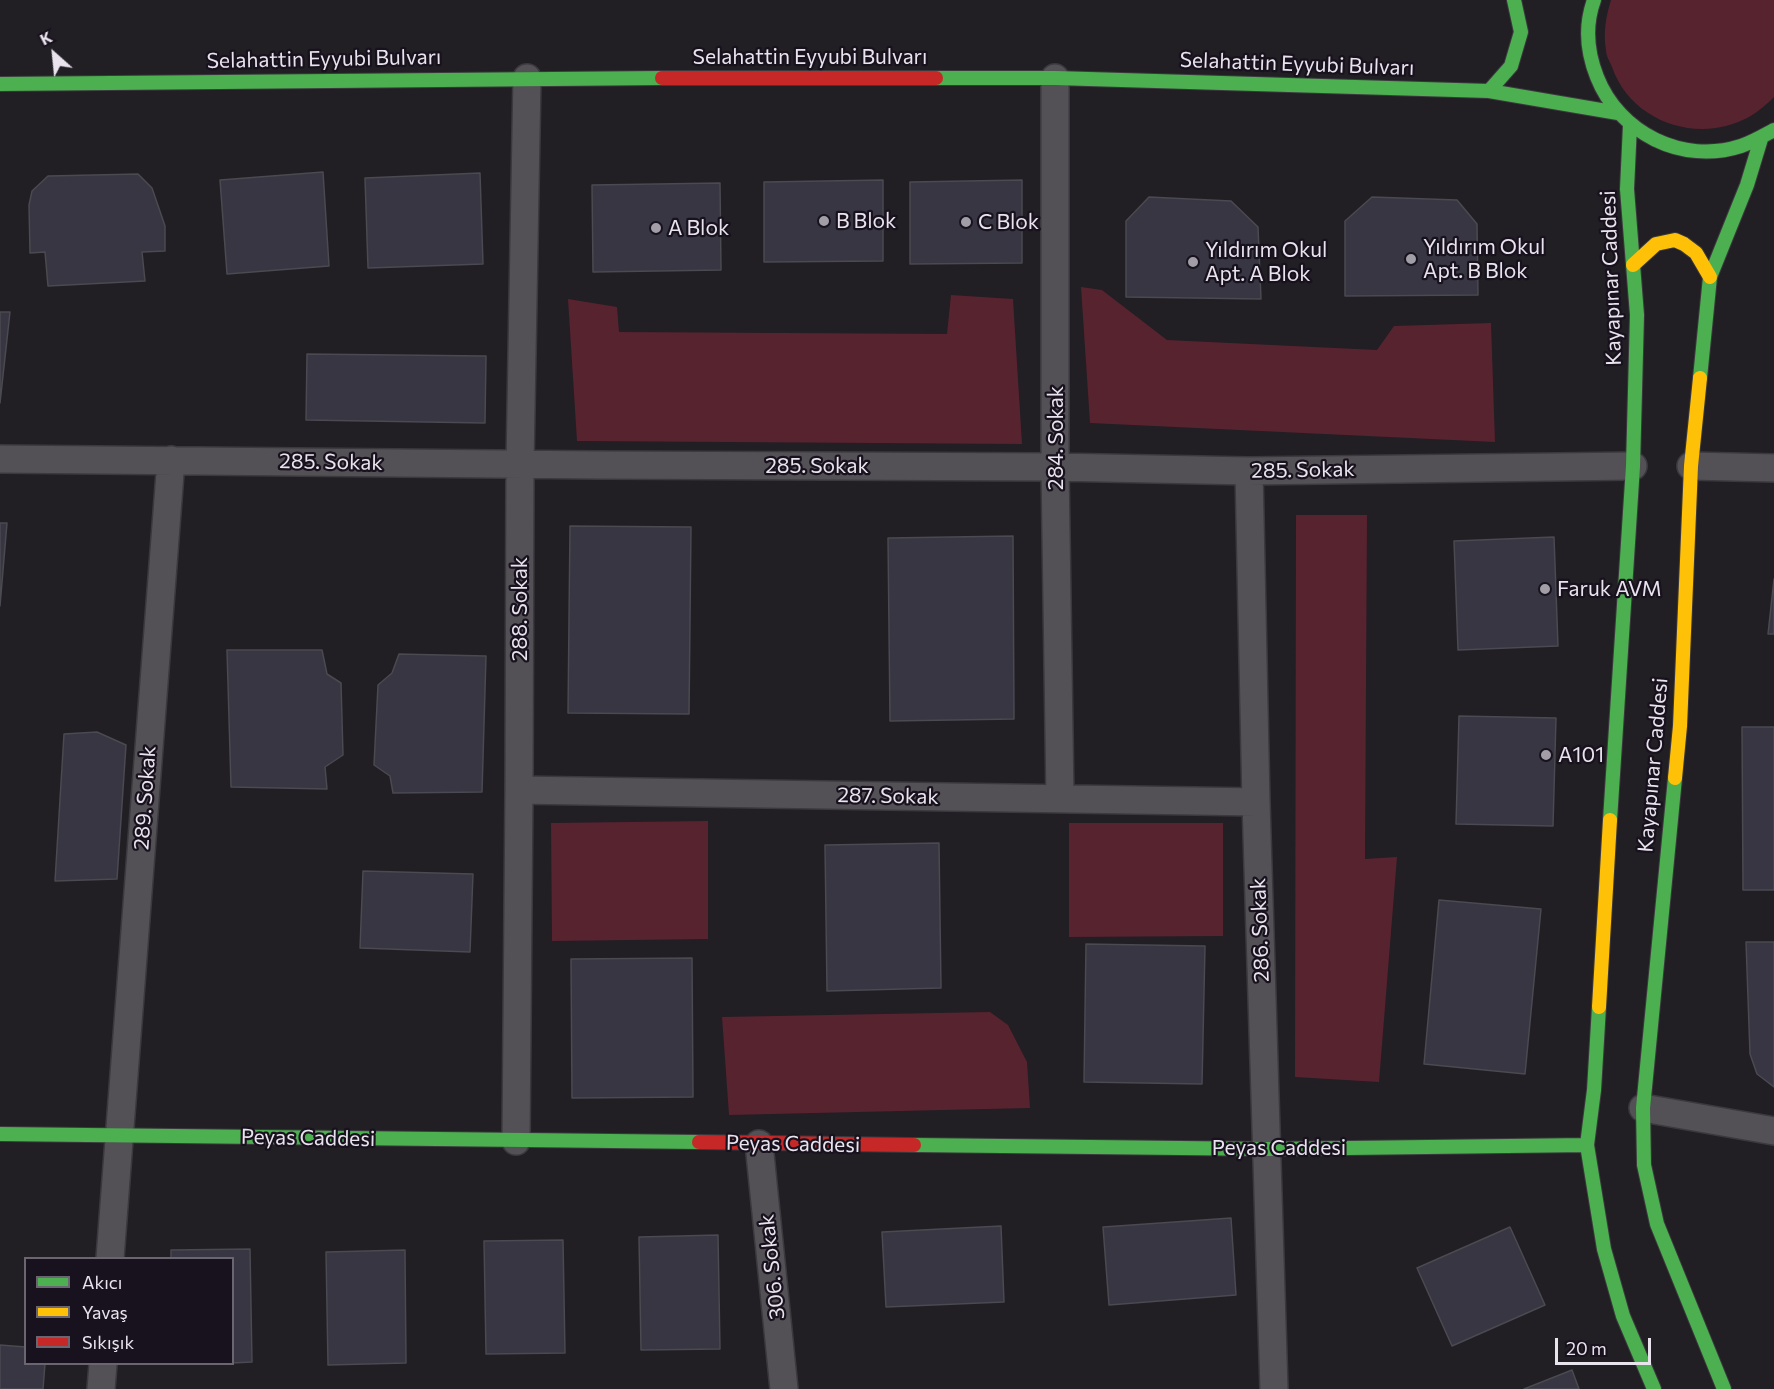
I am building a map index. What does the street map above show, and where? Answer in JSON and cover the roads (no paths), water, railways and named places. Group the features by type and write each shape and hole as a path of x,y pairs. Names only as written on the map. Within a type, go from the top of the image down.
{"main road":[{"path":"1489,91 1510,66 1521,32 1514,0"},
{"path":"1594,0 1590,11 1588,48 1598,83 1618,113 1630,125 1660,143 1693,152 1728,150 1761,139 1774,130"},
{"name":"Selahattin Eyyubi Bulvarı","path":"0,84 527,78 1055,78 1489,91 1618,113"},
{"name":"Kayapınar Caddesi","path":"1630,125 1627,189 1637,315 1634,466 1594,1090 1587,1145 1604,1249 1623,1316 1654,1389"},
{"name":"Kayapınar Caddesi","path":"1724,1389 1657,1224 1644,1166 1642,1108 1680,726 1691,466 1710,277 1747,185 1761,139"},
{"path":"1633,265 1656,244 1675,240 1696,253 1710,277"},
{"name":"Peyas Caddesi","path":"0,1134 1268,1149 1587,1145"}],"street":[{"name":"288. Sokak","path":"516,1141 520,464 527,78"},
{"name":"284. Sokak","path":"1055,78 1055,467 1060,799"},
{"name":"285. Sokak","path":"0,459 1055,467 1249,471 1634,466"},
{"name":"289. Sokak","path":"110,1257 171,460"},
{"path":"1691,466 1774,468"},
{"name":"286. Sokak","path":"1249,471 1256,802 1274,1389"},
{"name":"287. Sokak","path":"519,790 1256,802"},
{"path":"1642,1108 1774,1131"},
{"name":"306. Sokak","path":"759,1144 784,1389"},
{"path":"101,1389 103,1365"}],"place":[{"name":"B Blok","path":"824,221"},
{"name":"C Blok","path":"966,222"},
{"name":"A Blok","path":"656,228"},
{"name":"Yıldırım Okul Apt. B Blok","path":"1411,259"},
{"name":"Yıldırım Okul Apt. A Blok","path":"1193,262"},
{"name":"Faruk AVM","path":"1545,589"},
{"name":"A101","path":"1546,755"}]}
